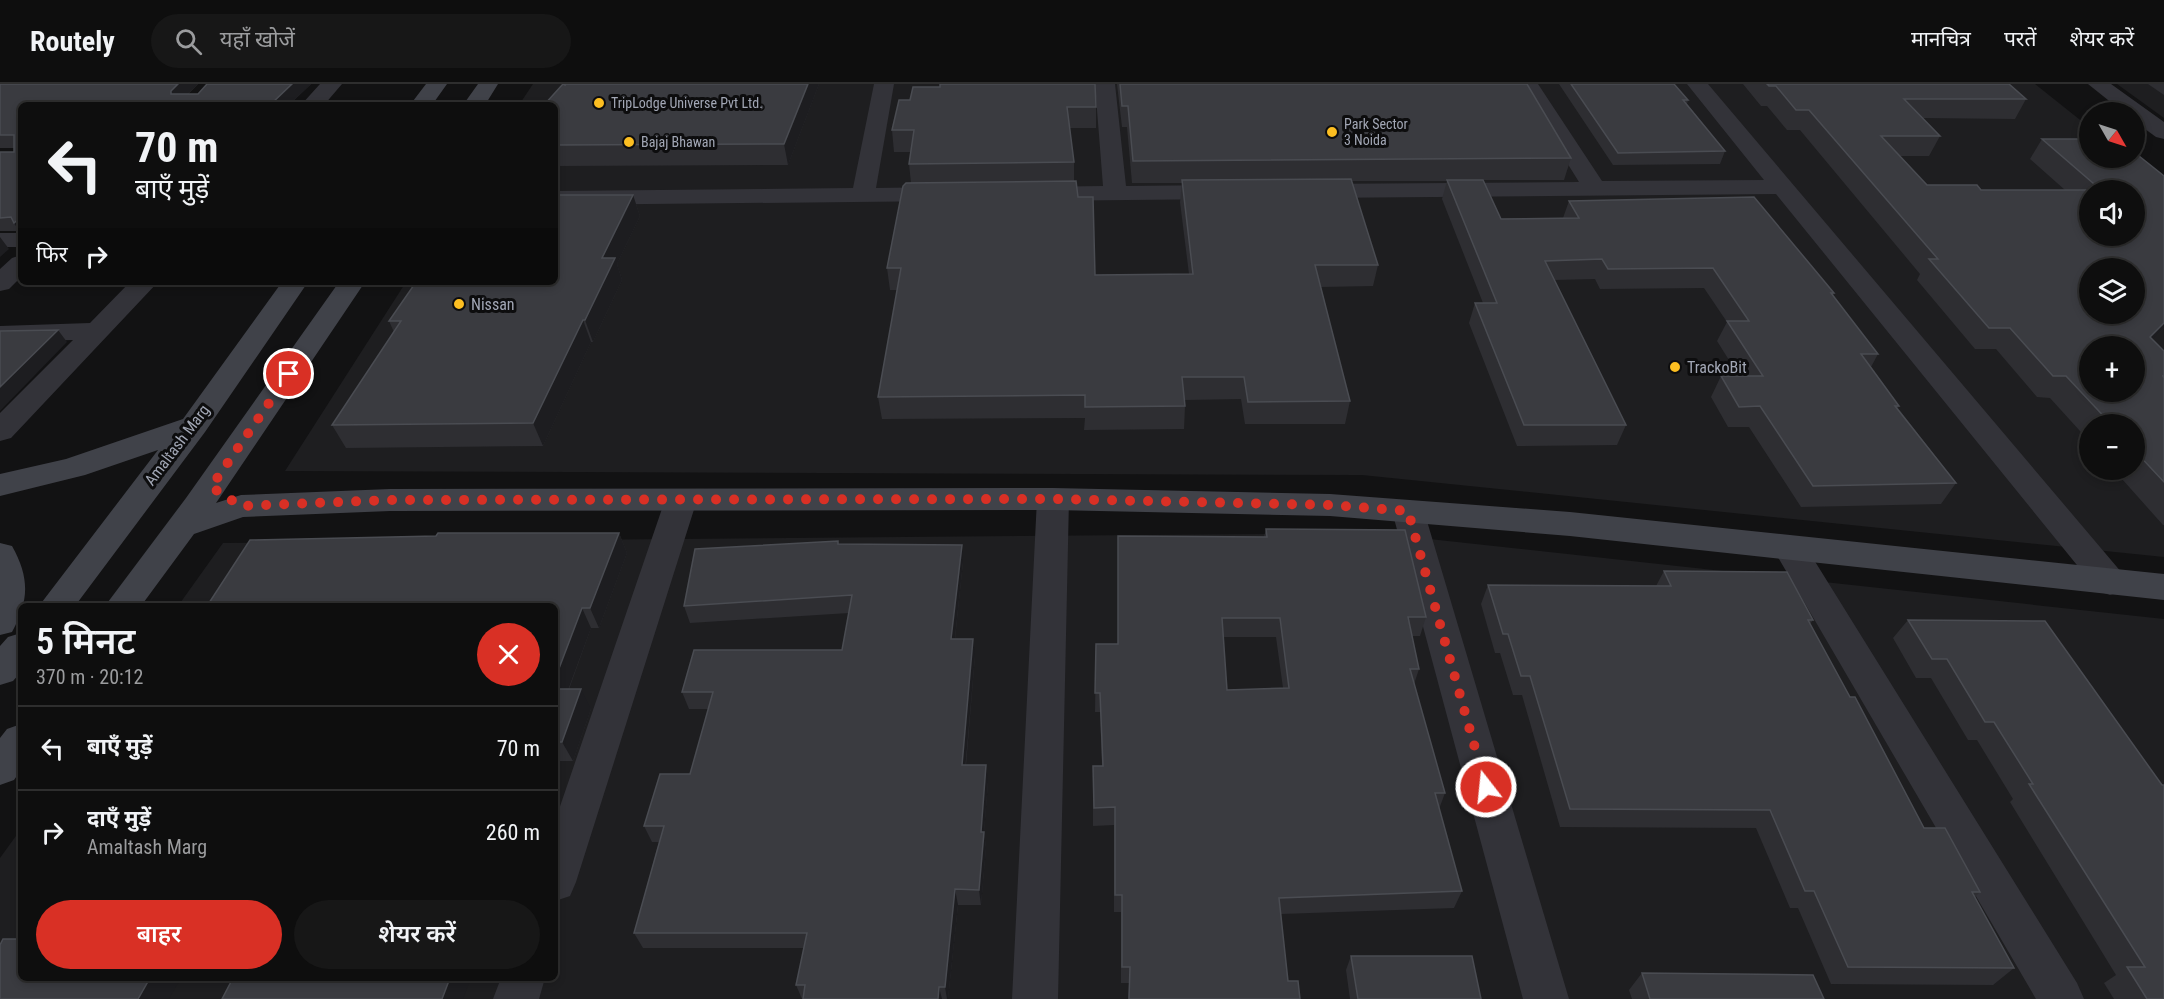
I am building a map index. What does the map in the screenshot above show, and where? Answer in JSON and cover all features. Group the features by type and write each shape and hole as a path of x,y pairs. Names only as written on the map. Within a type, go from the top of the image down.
{"street":[{"path":"315,102 332,84"},
{"path":"423,102 437,84"},
{"path":"476,102 488,84"},
{"path":"863,195 884,84"},
{"path":"1105,84 1115,193"},
{"path":"1528,84 1595,189"},
{"path":"1697,84 2110,582"},
{"path":"2098,84 2164,132"},
{"path":"1283,192 1783,187"},
{"path":"1012,194 1247,192"},
{"path":"558,198 966,194"},
{"path":"0,240 18,240"},
{"path":"0,283 18,266"},
{"path":"0,431 143,285"},
{"name":"Amaltash Marg","path":"58,603 194,425 293,285"},
{"path":"124,603 211,487 350,285"},
{"path":"0,334 99,331"},
{"path":"0,485 39,478 119,455 194,425"},
{"path":"211,487 241,506"},
{"path":"182,525 241,506 390,500 1053,499 1330,505 1570,524 2164,587"},
{"path":"1035,999 1053,499"},
{"path":"558,873 681,500"},
{"path":"1408,511 1546,999"},
{"path":"1789,548 2061,999"},
{"path":"0,555 8,570 11,588 0,622"},
{"path":"0,671 18,650"},
{"path":"0,768 18,744"},
{"path":"516,999 522,981"}],"shaded area":[{"path":"533,84 2035,84 2079,119 2079,168 2117,168 2164,185 2164,557 1362,475 285,471 404,285 558,285 558,102 521,102"},
{"path":"2117,84 2164,84 2164,118 2145,102"},
{"path":"1374,533 2164,619 2164,999 0,999 0,858 18,833 18,981 558,981 558,603 180,603 223,543"}],"building":[{"path":"0,84 178,84 171,94 198,94 207,84 292,84 273,102 18,102 18,220 14,223 11,217 0,218 0,152 14,152 14,135 0,135"},
{"path":"563,84 808,84 784,144 558,145 558,102 547,102"},
{"path":"940,84 1095,84 1096,107 1067,107 1074,162 909,164 914,130 892,130 899,100 910,100 913,87 940,87"},
{"name":"Park Sector 3 Noida","path":"1120,84 1527,84 1571,158 1133,161 1128,106 1122,106"},
{"path":"1571,84 1674,84 1688,100 1683,100 1725,151 1618,153"},
{"path":"1767,84 2009,84 2026,99 1904,99 1940,136 1881,136 1927,185 1977,185 1981,190 2079,190 2079,246 2145,246 2145,180 2089,180 2042,139 2079,139 2079,168 2145,168 2145,161 2164,176 2164,323 2150,337 2164,351 2164,482 2145,462 2145,414 2102,414 2090,402 2145,402 2145,336 2079,336 2079,390 2066,376 2053,376 2010,328 1989,328 1929,259 1938,259 1809,110 1796,110 1776,86"},
{"path":"1351,179 1378,265 1315,265 1350,401 1248,402 1244,377 1182,377 1185,406 1085,407 1085,395 878,397 901,268 887,268 903,186 906,183 1076,181 1078,197 1093,197 1095,275 1193,274 1182,180"},
{"path":"1447,180 1483,180 1501,219 1579,218 1569,201 1754,197 1834,293 1831,293 1878,354 1861,354 1899,406 1895,406 1956,483 1813,486 1760,406 1739,407 1721,376 1763,376 1727,321 1749,321 1713,268 1608,269 1602,259 1545,261 1626,425 1524,425 1475,303 1497,303"},
{"path":"558,195 633,195 602,258 615,258 533,423 332,425 401,321 389,321 414,285 558,285"},
{"path":"58,330 0,387 0,331"},
{"path":"1266,529 1405,530 1426,617 1408,617 1419,669 1410,669 1445,793 1435,793 1462,891 1279,898 1288,981 1298,981 1300,999 1129,999 1130,967 1122,967 1122,895 1115,895 1115,807 1094,808 1093,766 1103,766 1100,693 1095,693 1096,644 1118,644 1118,536 1267,537","holes":["1222,618 1280,618 1289,688 1227,690"]},
{"path":"438,533 619,533 590,608 582,608 558,671 558,603 209,603 250,540 436,536"},
{"path":"838,541 838,544 962,545 951,639 973,639 962,765 986,765 981,832 984,832 979,890 955,889 945,987 939,987 938,999 803,999 805,985 796,985 807,933 634,933 664,826 644,826 660,774 690,774 713,692 682,692 694,650 842,650 852,595 684,606 695,549"},
{"path":"1664,571 1787,572 1813,620 1808,620 1850,697 1855,697 1924,828 1945,828 1980,892 1972,892 2014,968 1848,967 1814,891 1805,891 1770,810 1570,809 1530,676 1521,676 1508,634 1503,634 1488,585 1671,586"},
{"path":"1908,620 2045,621 2164,785 2164,999 2147,999 2127,967 2145,967 2029,784 2033,784 1994,722 1985,722 1947,659 1932,659"},
{"path":"558,689 581,689 562,742 558,742"},
{"path":"3,939 18,939 18,981 148,981 138,999 0,999 0,945"},
{"path":"1351,956 1472,956 1481,999 1358,999"},
{"path":"1642,973 1813,975 1824,999 1650,999"},
{"path":"231,981 449,981 442,999 222,999"}],"place":[{"name":"TripLodge Universe Pvt Ltd.","path":"599,103"},
{"name":"Park Sector 3 Noida","path":"1332,132"},
{"name":"Bajaj Bhawan","path":"629,142"},
{"name":"Nissan","path":"459,304"},
{"name":"TrackoBit","path":"1675,367"}],"route":[{"path":"289,374 211,487 241,506 390,500 1053,499 1330,505 1408,511 1486,787"}]}
